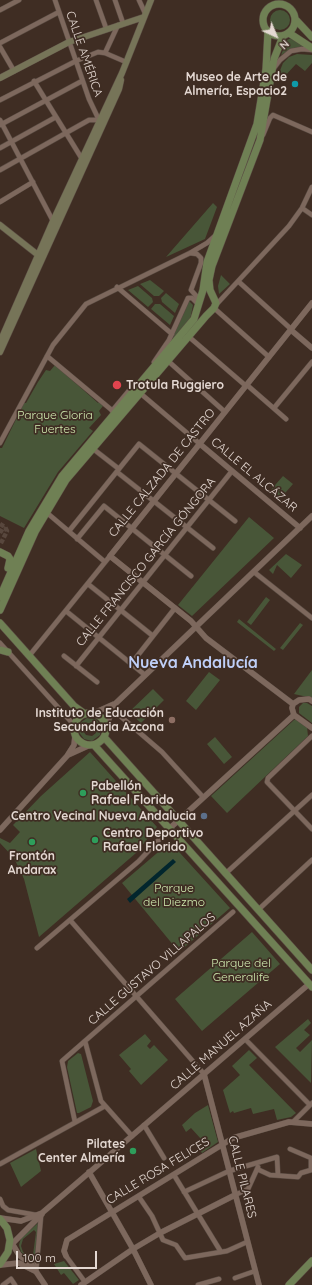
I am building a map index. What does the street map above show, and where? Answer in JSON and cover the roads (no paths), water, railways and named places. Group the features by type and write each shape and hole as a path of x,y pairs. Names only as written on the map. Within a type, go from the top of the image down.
{"main road":[{"path":"0,342 2,334 56,214 122,73 151,0"},
{"path":"0,610 27,549 46,512 66,480 167,360 213,309 214,297 210,290 209,280 212,266 260,140 272,71 286,34 294,27 296,20 295,14 288,3 272,3 263,18 264,26 268,31 274,35 286,34 312,49"},
{"path":"0,78 69,42 144,15"},
{"path":"296,20 312,37"},
{"path":"0,597 40,510 66,471 114,412 190,326 199,301 204,264 218,232 257,124 266,69 268,31"},
{"path":"0,352 119,89 122,73"},
{"path":"90,152 99,120"},
{"path":"56,214 75,184"},
{"path":"0,225 38,255"},
{"path":"30,285 38,255"},
{"path":"199,301 206,294 214,297"},
{"path":"199,301 202,311 213,309"},
{"path":"8,556 15,553 22,540 26,538"},
{"path":"0,552 8,556 10,560 5,576 7,581"},
{"path":"0,623 78,710 85,714"},
{"path":"0,650 8,652"},
{"path":"92,745 104,737 106,726 101,718 94,713 85,714 78,718 74,725 75,736 81,743 92,745 311,985"},
{"path":"104,737 312,970"},
{"path":"0,1219 6,1227 11,1244 6,1256 0,1264"},
{"path":"292,1284 312,1261"}],"street":[{"path":"0,10 19,0"},
{"name":"CALLE AMÉRICA","path":"55,0 82,81 95,114 99,120"},
{"path":"96,0 106,28"},
{"path":"105,53 120,24 115,0"},
{"path":"139,0 144,15"},
{"path":"0,43 59,12"},
{"path":"0,47 14,71"},
{"path":"272,71 280,60 291,51 312,49"},
{"path":"0,100 76,60 98,52 105,53 126,62"},
{"path":"34,81 82,159"},
{"path":"53,221 12,141 1,123 82,81"},
{"path":"260,140 271,116 273,115 312,132"},
{"path":"0,148 56,117"},
{"path":"0,170 90,120 99,120"},
{"path":"0,202 33,182"},
{"path":"269,357 213,309 289,226 310,196 312,187"},
{"path":"302,208 312,216"},
{"path":"0,442 60,335 86,304 190,253 207,243 218,232"},
{"path":"190,253 196,253 200,256 204,264 191,290 199,301"},
{"path":"239,282 312,348"},
{"path":"118,287 172,334"},
{"path":"214,297 226,295"},
{"path":"47,356 114,412 153,363 172,334 188,298 199,301"},
{"name":"CALLE CALZADA DE CASTRO","path":"29,656 312,303"},
{"path":"188,336 286,419"},
{"path":"167,360 225,412"},
{"path":"274,408 312,362"},
{"name":"CALLE EL ALCÁZAR","path":"140,393 300,528"},
{"path":"68,531 95,500 139,444 235,520"},
{"path":"92,448 154,501 213,548"},
{"name":"CALLE FRANCISCO GARCÍA GÓNGORA","path":"76,666 232,471"},
{"path":"95,500 191,576"},
{"path":"77,539 104,506"},
{"path":"46,512 105,562"},
{"path":"106,726 113,706 312,516"},
{"path":"110,556 191,621 206,638 293,704 294,715 312,728"},
{"path":"254,572 312,618"},
{"path":"88,584 153,636"},
{"path":"131,664 175,608"},
{"path":"66,611 145,675"},
{"path":"0,643 74,725"},
{"name":"CALLE FRANCISCO GARCÍA GÓNGORA","path":"64,656 96,682"},
{"path":"293,704 303,699 309,699 312,701"},
{"path":"94,713 112,704 162,752 203,797"},
{"path":"37,948 139,861 178,820 294,715"},
{"path":"0,830 67,756 74,745 75,736"},
{"path":"312,736 268,778 267,782 312,829"},
{"path":"67,756 92,745"},
{"path":"225,874 312,795"},
{"path":"258,910 312,860"},
{"name":"CALLE GUSTAVO VILLAPALOS","path":"75,1122 62,1061 233,912"},
{"path":"70,920 204,1074"},
{"name":"CALLE MANUEL AZAÑA","path":"11,1244 46,1210 89,1172 245,1039 311,985"},
{"path":"245,1039 311,1104 294,1121"},
{"name":"CALLE GUSTAVO VILLAPALOS","path":"84,1041 101,1102 132,1136"},
{"name":"CALLE PILARES","path":"204,1074 228,1171 259,1285"},
{"path":"0,1164 105,1106"},
{"name":"CALLE ROSA FELICES","path":"83,1284 64,1251 68,1240 235,1137 294,1121 312,1124"},
{"path":"144,1125 164,1158"},
{"path":"258,1169 266,1174 298,1176 301,1173 311,1170 311,1158 290,1149"},
{"path":"184,1192 228,1171 277,1157 278,1175"},
{"path":"83,1284 133,1249 160,1233 248,1189 258,1169 258,1163"},
{"path":"89,1172 133,1249 151,1285"},
{"path":"174,1175 221,1252"},
{"path":"139,1197 152,1216 164,1241 176,1245 185,1258 221,1252 247,1242"},
{"path":"0,1199 3,1206 8,1210 40,1216 35,1271"},
{"name":"CALLE MANUEL AZAÑA","path":"0,1219 19,1221 40,1216"},
{"path":"11,1244 19,1255 31,1264 45,1285"},
{"path":"0,1264 16,1262 35,1271"},
{"path":"235,1278 255,1271"},
{"path":"2,1285 11,1279 15,1285"},
{"path":"201,1285 219,1279"}],"water":[{"path":"173,859 176,862 130,903 127,899"}],"tunnel":[{"path":"0,524 5,527 7,531 0,545"},
{"path":"0,533 4,526"}],"place":[{"name":"Museo de Arte de Almería, Espacio2","path":"295,84"},
{"name":"Trotula Ruggiero","path":"117,385"},
{"name":"Instituto de Educación Secundaria Azcona","path":"172,720"},
{"name":"Pabellón Rafael Florido","path":"83,793"},
{"name":"Centro Vecinal Nueva Andalucia","path":"204,816"},
{"name":"Centro Deportivo Rafael Florido","path":"95,840"},
{"name":"Frontón Andarax","path":"32,842"},
{"name":"Pilates Center Almería","path":"133,1151"}],"district":[{"name":"Nueva Andalucía","path":"193,663"}],"park label":[{"name":"Parque Gloria Fuertes","path":"55,422"},
{"name":"Parque del Diezmo","path":"174,895"},
{"name":"Parque del Generalife","path":"241,970"}]}
